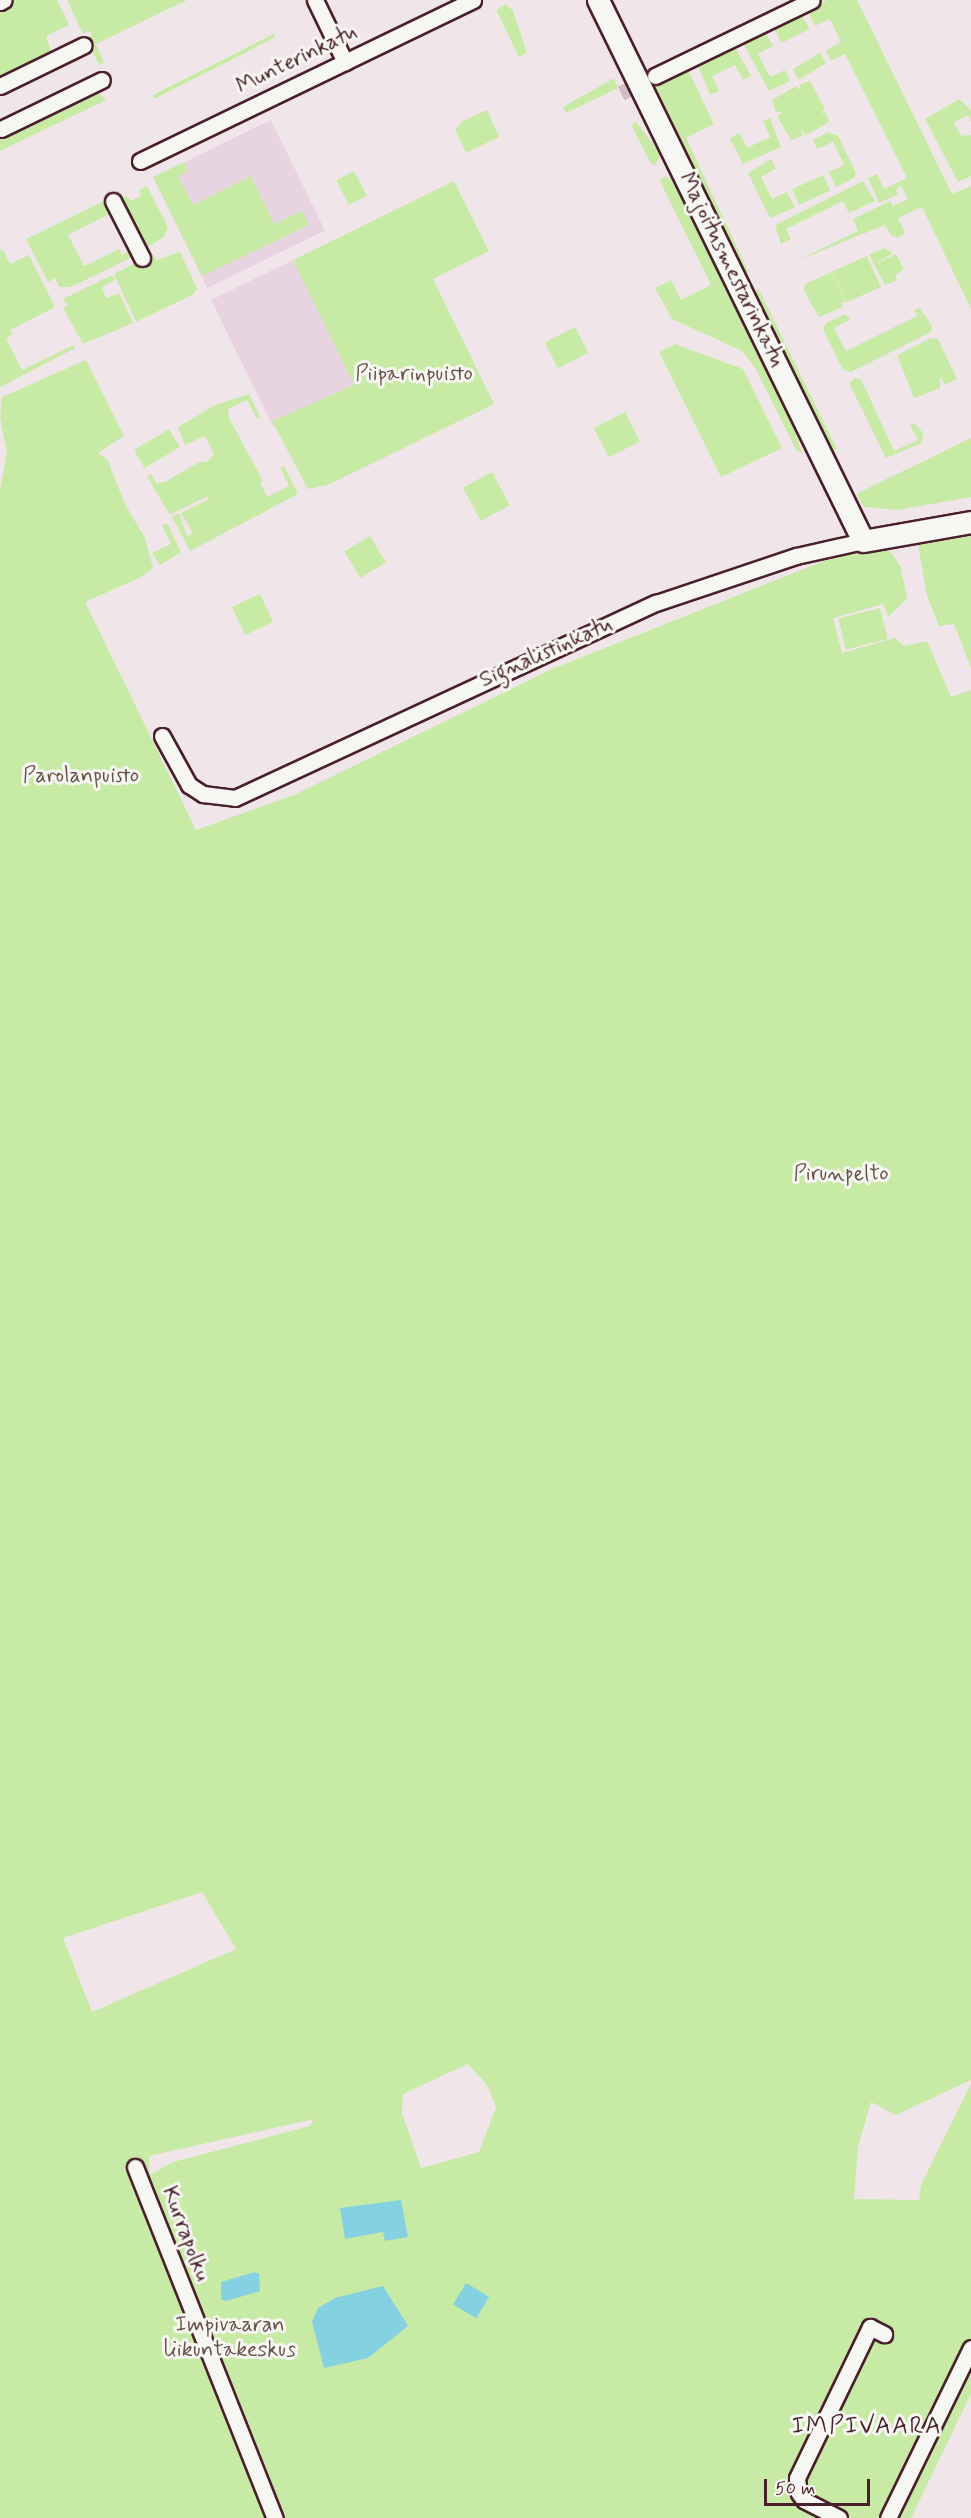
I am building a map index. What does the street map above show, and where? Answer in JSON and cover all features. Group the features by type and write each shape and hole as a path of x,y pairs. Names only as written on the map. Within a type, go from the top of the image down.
{"street":[{"path":"0,2 4,0"},
{"path":"315,0 345,62"},
{"name":"Munterinkatu","path":"140,161 474,0"},
{"name":"Majoitusmestarinkatu","path":"598,0 863,541"},
{"path":"655,76 812,0"},
{"path":"0,86 84,45"},
{"path":"1,129 102,80"},
{"path":"113,201 142,258"},
{"name":"Signalistinkatu","path":"162,736 189,785 203,794 235,798 656,603 796,556 863,541 971,522"},
{"name":"Kurrapolku","path":"135,2167 274,2518"},
{"path":"839,2518 804,2500 799,2493 797,2478 870,2327 884,2334"},
{"path":"888,2518 971,2348"}],"shaded area":[{"path":"271,120 325,231 207,288 153,177"},
{"path":"293,260 354,386 273,426 211,300"}],"green space":[{"path":"9,0 57,0 69,25 46,36 53,57 0,83 0,4"},
{"path":"67,0 187,0 96,44 104,62 99,65 86,38 92,35 90,31 83,34"},
{"path":"827,0 857,0 952,194 971,186 971,309 922,207 898,218 905,233 898,238 892,236 885,225 796,261 858,231 853,219 890,201 893,206 908,199 901,186 896,189 898,194 879,203 868,178 877,174 884,189 907,178 845,54 831,61 826,50 841,42 830,19 815,26 807,10"},
{"path":"506,4 513,11 527,53 519,57 496,10"},
{"path":"801,13 809,29 782,43 773,27"},
{"path":"764,30 773,46 758,54 770,77 785,70 790,81 769,91 743,43"},
{"path":"273,34 275,38 155,99 153,95"},
{"path":"734,45 751,76 743,80 735,65 712,76 719,91 710,95 697,63"},
{"path":"820,53 826,63 799,80 793,69"},
{"path":"687,68 714,124 686,138 749,273 742,272 650,84"},
{"path":"614,78 618,88 566,113 563,107"},
{"path":"810,81 825,109 821,114 826,112 829,122 806,135 800,130 803,136 791,140 777,116 782,112 776,112 772,100 796,86 801,91 799,85"},
{"path":"95,89 106,100 0,151 0,135 2,138 15,132 13,127"},
{"path":"959,99 971,110 971,122 968,115 954,122 961,136 971,135 971,176 958,182 925,119"},
{"path":"487,110 499,137 466,153 455,130 463,121"},
{"path":"770,118 781,147 743,164 730,138 739,133 747,148 770,137 763,121"},
{"path":"636,122 661,154 655,165 651,164 631,125"},
{"path":"828,132 838,136 856,173 854,178 836,187 829,172 844,165 833,142 817,149 813,140"},
{"path":"771,159 776,169 761,177 772,199 787,192 795,207 770,218 748,173"},
{"path":"184,162 188,171 178,176 193,205 251,176 274,224 302,211 309,225 202,276 153,177"},
{"path":"354,171 367,196 349,205 336,180"},
{"path":"823,175 830,190 799,205 792,189"},
{"path":"665,176 676,182 792,422 802,453 796,450 756,369 742,351 672,319 655,288 671,280 681,300 711,285 660,181"},
{"name":"Piiparinpuisto","path":"454,181 489,251 433,279 494,404 328,485 308,489 272,421 354,385 293,260"},
{"path":"863,181 875,201 849,213 843,201 786,229 791,239 781,244 775,225"},
{"path":"147,186 168,227 164,237 146,248 116,202 127,196 131,201 141,196 139,191"},
{"path":"110,198 116,211 68,235 84,266 119,249 122,255 129,251 132,257 71,287 59,287 55,278 48,282 26,239"},
{"path":"884,248 893,253 875,264 896,254 904,269 895,275 897,280 885,285 869,255"},
{"path":"3,250 10,264 29,255 55,307 10,330 12,335 6,338 22,370 73,345 75,348 0,387 0,251"},
{"path":"180,252 197,288 194,294 136,322 114,274 152,254 157,260"},
{"path":"867,256 881,287 846,303 832,271"},
{"path":"832,272 845,301 841,303 843,307 819,317 804,291 805,284"},
{"path":"112,275 115,280 102,287 106,298 119,293 133,323 83,344 63,308 68,306 63,299"},
{"path":"758,288 837,449 833,451 822,436 753,297"},
{"path":"920,308 932,326 931,332 851,372 843,370 823,329 826,323 846,314 850,320 834,328 846,351 917,316 914,310"},
{"path":"575,327 588,353 558,368 545,342"},
{"path":"931,338 938,339 957,379 945,385 940,376 940,388 914,398 897,355"},
{"path":"675,344 743,369 782,448 721,477 659,352"},
{"path":"86,360 124,436 98,453 107,459 125,504 145,538 153,568 139,578 85,602 196,830 294,795 552,669 824,561 861,551 884,547 894,556 901,568 907,599 888,617 883,604 833,618 842,653 895,638 904,646 927,641 951,697 971,690 971,2080 896,2115 871,2102 858,2147 854,2199 919,2200 921,2185 971,2083 971,2340 878,2518 0,2518 0,489 7,453 0,417 2,397","holes":["202,1892 236,1949 92,2012 63,1938","468,2064 487,2085 496,2107 479,2152 421,2168 402,2113 403,2094","314,2119 310,2126 173,2162 150,2175 149,2156"]},
{"path":"855,378 861,379 894,451 918,440 910,425 914,423 923,433 922,443 886,458 849,383"},
{"path":"249,394 260,417 257,419 247,400 228,409 229,418 263,481 260,482 267,497 289,486 280,467 284,466 298,494 190,551 172,517 179,513 187,536 193,533 181,513 209,499 208,496 170,515 147,476 151,474 156,483 165,482 199,462 207,462 214,454 205,436 185,445 178,427 215,405"},
{"path":"625,412 640,441 609,457 594,428"},
{"path":"169,429 180,447 145,468 134,450"},
{"path":"971,438 971,497 898,510 864,507 858,497 858,493"},
{"path":"492,472 510,506 481,521 463,487"},
{"path":"167,523 181,552 160,565 152,553 171,544 162,525"},
{"path":"971,534 971,668 954,624 939,626 927,596 918,544"},
{"path":"370,536 386,563 360,578 344,551"},
{"path":"260,594 273,622 245,635 232,607"},
{"path":"880,608 888,639 846,649 838,618"},
{"path":"971,2365 971,2394 911,2518 896,2518"}],"water":[{"path":"401,2200 408,2237 385,2241 383,2232 345,2239 340,2208"},
{"path":"255,2272 259,2274 260,2291 226,2301 221,2299 221,2282"},
{"path":"466,2283 489,2297 476,2318 453,2304"},
{"path":"383,2286 408,2326 368,2358 324,2368 312,2322 318,2308 335,2298"}],"tunnel":[{"path":"621,93 648,80"}],"district":[{"name":"IMPIVAARA","path":"867,2427"}],"park label":[{"name":"Parolanpuisto","path":"81,777"},
{"name":"Pirunpelto","path":"841,1175"},
{"name":"Impivaaran liikuntakeskus","path":"230,2338"}]}
